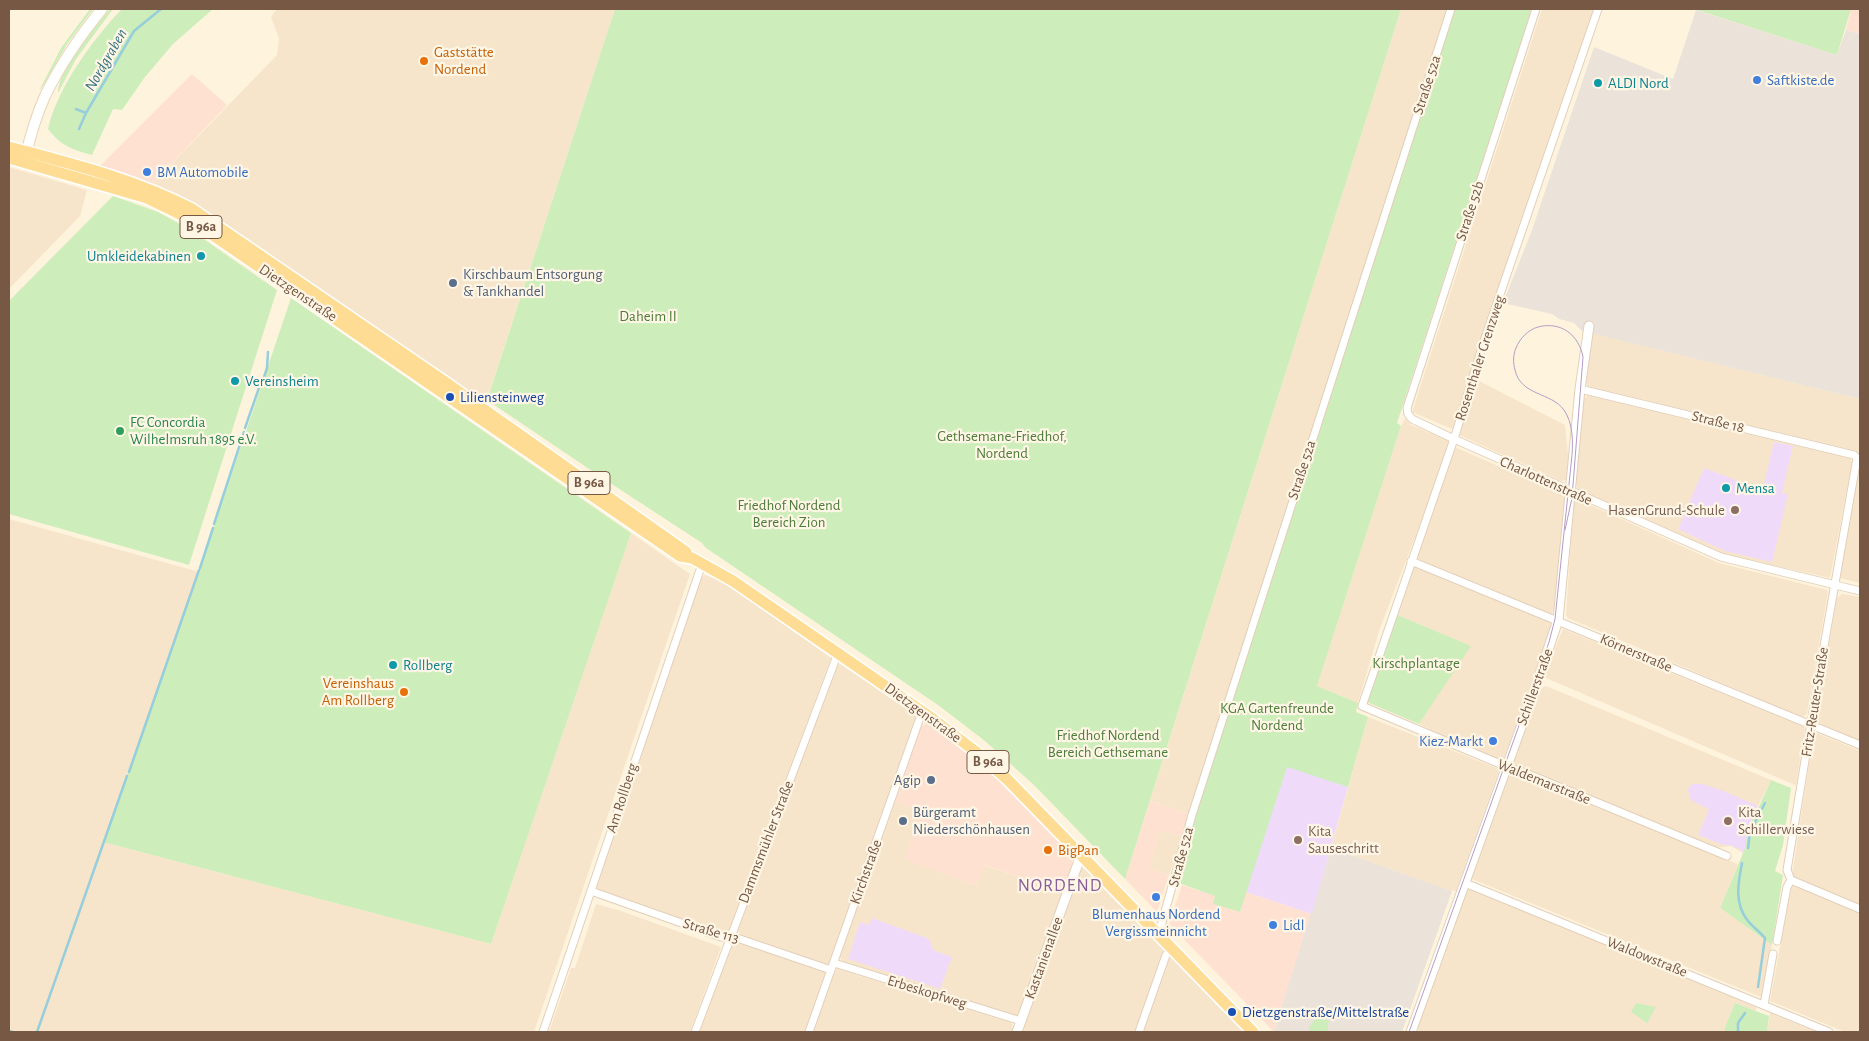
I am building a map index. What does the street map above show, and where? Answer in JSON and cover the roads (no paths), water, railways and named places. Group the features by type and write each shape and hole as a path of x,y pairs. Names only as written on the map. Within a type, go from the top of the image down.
{"main road":[{"path":"25,157 45,96 72,49 102,9"},
{"name":"B 96a","path":"9,146 25,157"},
{"name":"B 96a","path":"9,158 25,157"},
{"name":"Dietzgenstraße","path":"25,157 108,180 188,218 289,282 483,414 680,556 692,558 733,582 922,712 997,770 1253,1032"}],"street":[{"name":"Straße 52a","path":"1155,931 1161,926 1192,816 1451,9"},
{"name":"Straße 52b","path":"1408,414 1407,408 1536,9"},
{"name":"Rosenthaler Grenzweg","path":"1362,706 1454,440 1486,336 1598,9"},
{"name":"Schillerstraße","path":"1411,1032 1558,620 1580,389 1590,326"},
{"name":"Straße 18","path":"1580,389 1858,460"},
{"name":"Charlottenstraße","path":"1408,414 1412,419 1454,440 1721,557 1860,591"},
{"name":"Fritz-Reuter-Straße","path":"1777,941 1787,887 1791,880 1787,870 1858,460"},
{"name":"Körnerstraße","path":"1411,561 1860,745"},
{"name":"Am Rollberg","path":"542,1032 702,564"},
{"name":"Dammsmühler Straße","path":"695,1032 838,653"},
{"name":"Waldemarstraße","path":"1362,706 1506,767 1528,774 1727,856"},
{"name":"Kirchstraße","path":"809,1032 922,712"},
{"name":"Kastanienallee","path":"1016,1032 1081,855"},
{"path":"1791,880 1860,909"},
{"name":"Waldowstraße","path":"1465,883 1829,1032"},
{"name":"Straße 113","path":"591,892 721,937 740,940 833,966"},
{"path":"1139,1032 1166,955 1172,949"},
{"path":"1764,1005 1773,954"},
{"name":"Erbeskopfweg","path":"833,966 1021,1021"}],"waterway":[{"name":"Nordgraben","path":"79,129 86,113 134,31 161,9"},
{"path":"76,109 86,113"},
{"path":"263,380 267,368 268,352"},
{"path":"245,428 260,385"},
{"path":"214,524 244,432"},
{"path":"200,568 213,528"},
{"path":"129,772 199,570"},
{"path":"37,1032 127,776"},
{"path":"1748,848 1750,832 1765,803"},
{"path":"1742,863 1738,886 1741,908 1748,921 1765,938 1758,987"},
{"path":"1738,1032 1738,1023 1745,1013"},
{"path":"9,1031 13,1032"}],"tram line":[{"path":"1409,1032 1549,642 1555,619 1572,455 1572,432 1564,410 1552,400 1523,385 1518,378 1514,362 1515,351 1522,338 1534,328 1546,326 1561,328 1573,336 1578,342 1583,357 1572,498 1565,530"}],"place":[{"name":"Gaststätte Nordend","path":"424,61"},
{"name":"Saftkiste.de","path":"1757,80"},
{"name":"ALDI Nord","path":"1598,83"},
{"name":"BM Automobile","path":"147,172"},
{"name":"Umkleidekabinen","path":"201,256"},
{"name":"Kirschbaum Entsorgung & Tankhandel","path":"453,283"},
{"name":"Vereinsheim","path":"235,381"},
{"name":"Liliensteinweg","path":"450,397"},
{"name":"FC Concordia Wilhelmsruh 1895 e.V.","path":"120,431"},
{"name":"Mensa","path":"1726,488"},
{"name":"HasenGrund-Schule","path":"1735,510"},
{"name":"Rollberg","path":"393,665"},
{"name":"Vereinshaus Am Rollberg","path":"404,692"},
{"name":"Kiez-Markt","path":"1493,741"},
{"name":"Agip","path":"931,780"},
{"name":"Bürgeramt Niederschönhausen","path":"903,821"},
{"name":"Kita Schillerwiese","path":"1728,821"},
{"name":"Kita Sauseschritt","path":"1298,840"},
{"name":"BigPan","path":"1048,850"},
{"name":"Blumenhaus Nordend Vergissmeinnicht","path":"1156,897"},
{"name":"Lidl","path":"1273,925"},
{"name":"Dietzgenstraße/Mittelstraße","path":"1232,1012"}],"district":[{"name":"NORDEND","path":"1060,886"}],"park label":[{"name":"Daheim II","path":"648,316"},
{"name":"Gethsemane-Friedhof, Nordend","path":"1002,444"},
{"name":"Friedhof Nordend Bereich Zion","path":"789,514"},
{"name":"Kirschplantage","path":"1416,663"},
{"name":"KGA Gartenfreunde Nordend","path":"1277,716"},
{"name":"Friedhof Nordend Bereich Gethsemane","path":"1108,744"}]}
